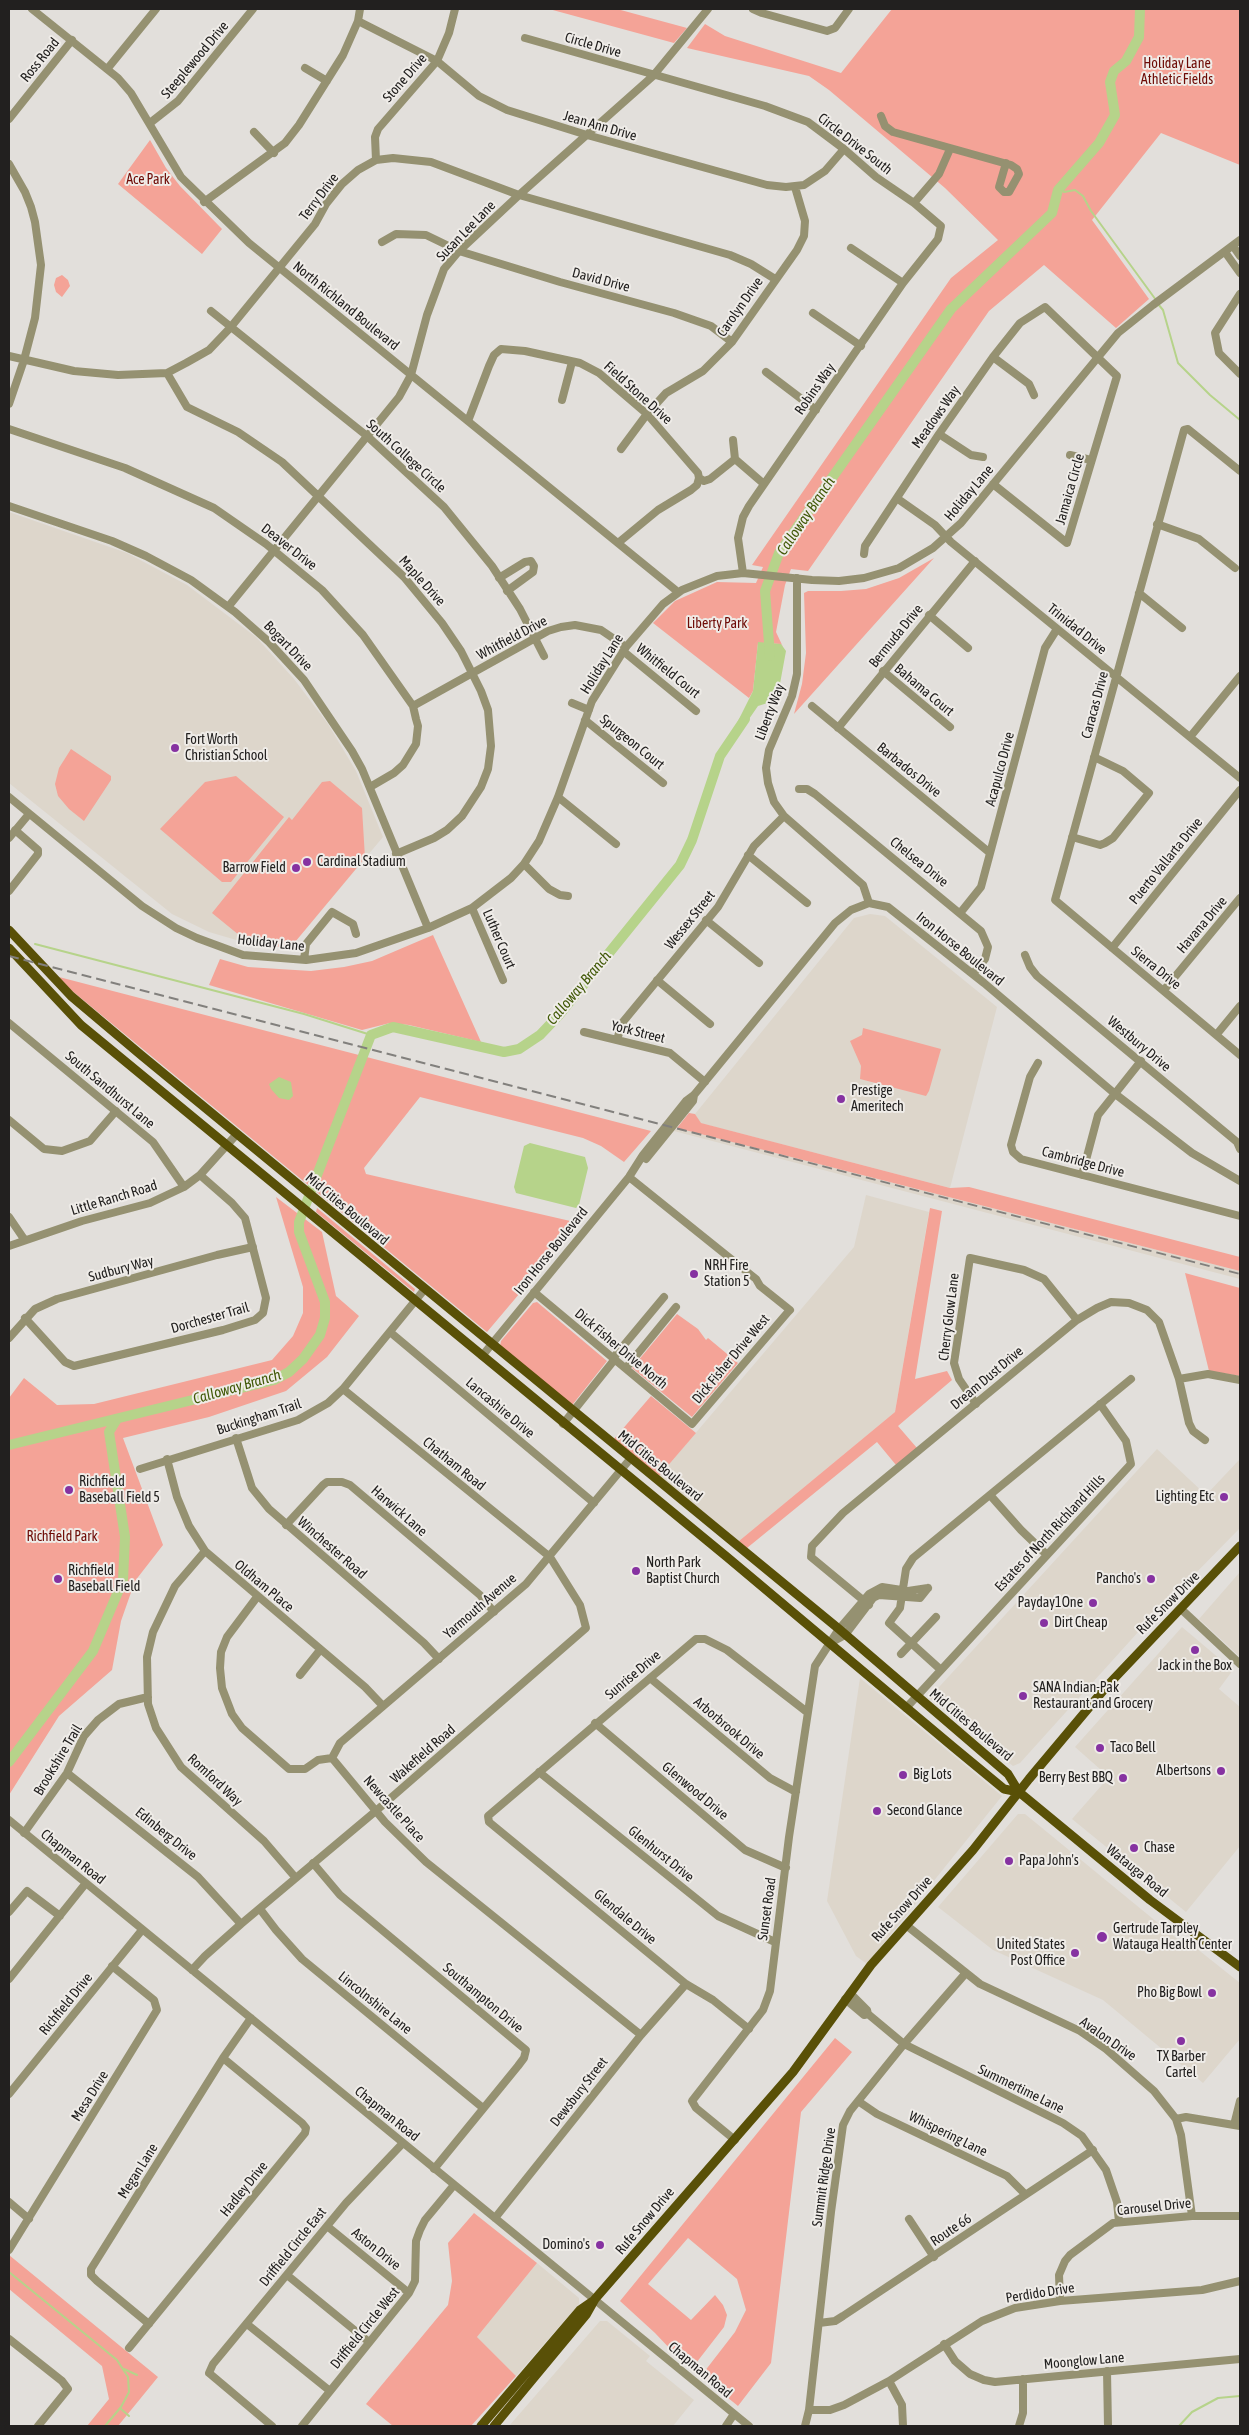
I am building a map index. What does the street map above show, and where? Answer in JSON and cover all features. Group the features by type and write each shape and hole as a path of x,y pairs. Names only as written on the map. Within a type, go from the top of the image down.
{"main road":[{"name":"Mid Cities Boulevard","path":"9,930 71,996 236,1135 842,1632 1008,1774 1019,1792"},
{"name":"Mid Cities Boulevard","path":"9,948 81,1025 830,1643 1004,1789 1019,1792"},
{"path":"703,1538 712,1526"},
{"name":"Rufe Snow Drive","path":"494,2426 586,2315 595,2299 793,2072 847,1996 906,1925 970,1854 1106,1686 1240,1546"},
{"name":"Watauga Road","path":"1019,1792 1150,1900 1240,1967"},
{"name":"Rufe Snow Drive","path":"481,2426 580,2310 595,2299"}],"street":[{"name":"North Richland Boulevard","path":"32,9 108,68 131,93 181,177 204,202 249,243 678,592"},
{"path":"108,68 156,9"},
{"name":"Steeplewood Drive","path":"150,123 178,101 253,9"},
{"path":"204,202 274,153 285,143 299,125 343,55 358,21 360,9"},
{"name":"Stone Drive","path":"376,160 375,137 378,129 437,61 446,40 455,9"},
{"name":"Susan Lee Lane","path":"228,607 400,397 411,375 444,269 460,251 519,195 653,76 708,9"},
{"path":"753,9 828,31 834,28 849,9"},
{"name":"Jean Ann Drive","path":"358,21 437,61 490,103 526,118 768,185 795,187 818,178 844,149"},
{"name":"Circle Drive","path":"525,38 653,76"},
{"name":"Ross Road","path":"9,119 72,40"},
{"path":"305,68 327,81"},
{"name":"Circle Drive South","path":"653,76 786,112 808,122 844,149 876,177 914,203 941,226 941,230"},
{"path":"881,116 885,126 894,132 1006,163"},
{"path":"254,132 274,153"},
{"path":"914,203 933,182 944,166 950,149"},
{"name":"Terry Drive","path":"9,356 93,373 118,375 167,372 209,350 230,328 315,224 326,204 342,184 358,170 376,160 393,158 431,162 519,195 730,254 751,264 775,280"},
{"path":"9,164 31,207 41,265 38,308 24,360 9,404"},
{"name":"Carolyn Drive","path":"621,449 646,414 666,393 703,371 732,342 797,250 804,236 805,222 795,187"},
{"name":"Robins Way","path":"743,573 738,548 743,517 903,283 938,239 941,230"},
{"name":"David Drive","path":"382,242 396,234 426,235 460,251 560,282 674,312 711,326 732,342"},
{"name":"Holiday Lane","path":"9,797 114,885 176,928 222,949 243,955 304,960 356,953 428,928 472,908 490,896 524,864 548,824 589,710 625,649 654,613 678,592 707,579 743,573 839,581 875,576 910,562 947,537 1118,333 1156,302 1240,240"},
{"path":"1233,246 1240,256"},
{"path":"850,248 903,283"},
{"path":"1225,252 1240,273"},
{"path":"1240,294 1214,333 1219,353 1240,374"},
{"name":"Meadows Way","path":"864,554 865,546 898,499 939,434 993,357 1020,323 1045,307 1099,357"},
{"name":"South College Circle","path":"211,311 367,436 444,507 462,527 500,578 536,637 544,656"},
{"path":"813,313 861,346"},
{"name":"Field Stone Drive","path":"468,421 494,355 501,350 525,351 580,363 599,373 646,414 698,473 699,478"},
{"path":"993,357 1030,384 1034,395"},
{"name":"Jamaica Circle","path":"993,484 1067,543 1117,376 1099,357"},
{"path":"562,400 572,362"},
{"name":"Maple Drive","path":"167,372 187,407 238,432 282,462 320,496 420,595 442,622 484,697 491,727 491,757 481,787 462,816 447,830 434,838 396,854"},
{"path":"766,372 816,410"},
{"name":"Deaver Drive","path":"9,429 125,468 214,508 274,550 322,590 364,635 412,706 418,726 410,756 399,770 370,786"},
{"name":"Caracas Drive","path":"1054,900 1184,430 1188,429 1240,471"},
{"path":"939,434 971,455 983,457"},
{"path":"733,440 735,459 764,484"},
{"path":"1070,455 1091,460"},
{"path":"618,542 658,510 691,490 697,485 699,478 704,481 710,479 735,459"},
{"name":"Trinidad Drive","path":"898,499 935,525 975,561 1240,778"},
{"name":"Bogart Drive","path":"9,506 112,541 146,556 191,580 228,607 269,642 304,680 338,728 362,769 428,928"},
{"path":"1157,524 1193,535 1235,568"},
{"path":"500,578 525,562 531,561 534,566 533,572 507,590"},
{"name":"Bermuda Drive","path":"838,728 975,561"},
{"name":"Liberty Way","path":"793,577 796,674 792,696 769,750 766,768 768,783 774,802 784,816 863,885 869,903"},
{"path":"1138,593 1182,628"},
{"path":"929,615 968,648"},
{"name":"Whitfield Drive","path":"412,706 548,630 574,625 601,630 625,649"},
{"name":"Acapulco Drive","path":"961,912 981,887 1045,648 1057,628"},
{"name":"Whitfield Court","path":"625,649 696,711"},
{"name":"Bahama Court","path":"883,671 950,727"},
{"path":"1190,737 1240,676"},
{"path":"572,703 589,710"},
{"name":"Barbados Drive","path":"812,706 990,853"},
{"name":"Spurgeon Court","path":"585,720 663,783"},
{"path":"1072,837 1100,845 1105,843 1113,838 1149,794 1123,771 1094,757"},
{"name":"Chelsea Drive","path":"799,789 807,789 815,794 981,930 988,947 985,959 973,974"},
{"name":"Puerto Vallarta Drive","path":"1112,948 1240,790"},
{"path":"558,797 616,844"},
{"path":"9,838 29,814"},
{"name":"Wessex Street","path":"617,1040 622,1023 728,891 754,846 784,816"},
{"path":"9,891 38,854 38,850 15,830"},
{"path":"748,854 807,903"},
{"path":"524,864 549,889 560,895 568,896"},
{"name":"Havana Drive","path":"1164,990 1240,898"},
{"name":"Sierra Drive","path":"1054,900 1240,1055"},
{"name":"Iron Horse Boulevard","path":"482,1356 640,1162 647,1158 693,1101 694,1095 835,923 852,910 869,903 888,907 973,974 1114,1094 1192,1153 1240,1181"},
{"name":"Luther Court","path":"472,908 503,980"},
{"path":"304,960 306,944 332,912 353,924 356,934"},
{"path":"706,920 759,963"},
{"name":"Westbury Drive","path":"1025,955 1030,967 1037,976 1237,1142 1240,1149"},
{"path":"657,980 710,1024"},
{"path":"1217,1034 1240,1006"},
{"name":"South Sandhurst Lane","path":"9,1023 152,1142 184,1187"},
{"name":"York Street","path":"584,1032 670,1054 705,1082"},
{"path":"1082,1175 1098,1115 1141,1061"},
{"name":"Cambridge Drive","path":"1038,1063 1030,1077 1011,1146 1013,1152 1021,1159 1240,1216"},
{"path":"9,1120 44,1148 62,1151 90,1141 116,1111"},
{"name":"Little Ranch Road","path":"9,1246 24,1239 150,1203 184,1187 200,1175 236,1135"},
{"name":"Dorchester Trail","path":"25,1318 65,1362 74,1366 248,1323 263,1313 266,1298 245,1218 232,1203 200,1175"},
{"name":"Dick Fisher Drive West","path":"629,1177 756,1279 760,1286 790,1310 692,1424"},
{"path":"9,1217 24,1239"},
{"name":"Sudbury Way","path":"9,1338 35,1309 57,1299 253,1247"},
{"name":"Cherry Glow Lane","path":"976,1404 959,1380 954,1364 970,1258 1024,1270 1044,1279 1077,1320"},
{"name":"Buckingham Trail","path":"140,1469 167,1459 298,1420 328,1403 343,1389 424,1290"},
{"name":"Dick Fisher Drive North","path":"534,1292 692,1424"},
{"path":"563,1424 664,1298"},
{"name":"Dream Dust Drive","path":"866,1602 811,1556 812,1546 843,1513 1077,1320 1111,1302 1129,1303 1147,1310 1159,1322 1179,1379 1189,1423 1194,1431 1205,1440"},
{"path":"626,1368 676,1308"},
{"name":"Lancashire Drive","path":"390,1332 594,1502"},
{"path":"1179,1379 1208,1374 1240,1380"},
{"path":"941,1670 889,1623 900,1608 906,1569 912,1558 1131,1379"},
{"name":"Chatham Road","path":"343,1389 550,1557"},
{"name":"Estates of North Richland Hills","path":"906,1708 1131,1464 1126,1441 1100,1404"},
{"name":"Winchester Road","path":"236,1438 252,1488 269,1509 424,1643 439,1659"},
{"name":"Yarmouth Avenue","path":"332,1758 340,1743 526,1584 630,1458"},
{"name":"Oldham Place","path":"167,1459 177,1497 189,1526 205,1551 257,1597 365,1686 382,1706"},
{"name":"Harwick Lane","path":"286,1525 327,1482 342,1482 350,1485 480,1596 494,1612"},
{"path":"990,1494 1021,1530 1047,1555"},
{"name":"Romford Way","path":"205,1551 175,1586 158,1620 147,1657 148,1704 156,1728 181,1767 264,1841 295,1878"},
{"name":"Wakefield Road","path":"192,1970 241,1924 377,1810 586,1628 580,1605 550,1557"},
{"path":"830,1643 842,1632 866,1602 879,1595 903,1594"},
{"path":"257,1597 227,1637 221,1652 222,1688 232,1714 242,1728 290,1769 305,1769 318,1760 332,1758"},
{"path":"1181,1609 1240,1664"},
{"path":"901,1654 936,1617"},
{"name":"Sunrise Drive","path":"488,1820 490,1814 595,1723 688,1644 701,1638 727,1650 807,1712"},
{"name":"Sunset Road","path":"735,2140 696,2108 692,2101 763,2010 770,1991 807,1712 815,1666 830,1643"},
{"path":"300,1675 320,1650"},
{"name":"Arborbrook Drive","path":"650,1678 770,1778 796,1792"},
{"name":"Brookshire Trail","path":"24,1833 67,1773 84,1736 98,1720 119,1704 148,1697"},
{"name":"Glenwood Drive","path":"595,1723 745,1850 786,1868"},
{"name":"Newcastle Place","path":"332,1758 401,1839 426,1862 641,2034"},
{"name":"Glenhurst Drive","path":"539,1772 718,1916 775,1942"},
{"name":"Edinberg Drive","path":"67,1773 198,1877 241,1924"},
{"name":"Chapman Road","path":"9,1820 749,2426"},
{"name":"Glendale Drive","path":"488,1820 686,1984 713,2000 749,2029"},
{"name":"Southampton Drive","path":"313,1863 340,1894 526,2050 521,2062 434,2169"},
{"path":"9,1979 86,1883"},
{"path":"9,1912 27,1891 60,1916"},
{"name":"Lincolnshire Lane","path":"260,1909 302,1959 483,2108"},
{"name":"Avalon Drive","path":"906,1925 965,1974 980,1984 1080,2031 1154,2091 1176,2119 1186,2163 1192,2216"},
{"name":"Richfield Drive","path":"9,2094 142,1930"},
{"name":"Mesa Drive","path":"9,2250 157,2010 154,2000 112,1966"},
{"name":"Summit Ridge Drive","path":"805,2426 809,2410 843,2125 858,2101 904,2044 965,1974"},
{"name":"Dewsbury Street","path":"495,2218 641,2034 686,1984"},
{"name":"Summertime Lane","path":"847,1996 867,2010 868,2014 904,2044 1063,2124 1082,2136 1093,2150 1110,2182 1117,2202 1119,2222"},
{"name":"Megan Lane","path":"149,2324 97,2281 91,2275 91,2269 223,2058 251,2018"},
{"name":"Hadley Drive","path":"129,2348 305,2134 306,2128 302,2123 223,2058"},
{"name":"Whispering Lane","path":"858,2101 877,2114 1007,2176 1025,2194"},
{"path":"1176,2119 1186,2117 1237,2126 1240,2101"},
{"name":"Driffield Circle East","path":"272,2426 209,2372 213,2364 356,2191 402,2143"},
{"name":"Route 66","path":"819,2323 835,2321 843,2316 1093,2150"},
{"name":"Driffield Circle West","path":"302,2426 409,2293 415,2281 416,2246 420,2230 425,2220 454,2185"},
{"path":"9,2202 29,2219"},
{"name":"Carousel Drive","path":"1060,2301 1059,2275 1065,2261 1103,2229 1119,2222 1192,2216 1240,2216"},
{"path":"909,2218 934,2257"},
{"name":"Aston Drive","path":"327,2226 409,2293"},
{"path":"287,2275 369,2342"},
{"name":"Perdido Drive","path":"809,2410 830,2410 844,2406 889,2380 944,2344 997,2314 1015,2308 1060,2301 1202,2290 1240,2281"},
{"path":"247,2324 330,2391"},
{"path":"9,2339 68,2389 38,2426"},
{"name":"Moonglow Lane","path":"944,2344 955,2361 978,2378 995,2382 1240,2359"},
{"path":"1107,2371 1108,2426"},
{"path":"1019,2426 1023,2413 1023,2379"},
{"path":"889,2380 902,2405 904,2426"},
{"path":"726,2426 734,2414"}],"shaded area":[{"name":"Fort Worth Christian School","path":"9,512 127,553 187,585 256,637 294,679 328,724 356,771 383,837 290,948 250,944 209,932 172,914 9,783"},
{"path":"758,642 781,644 786,651 777,700 758,706 740,732 735,727 753,691"},
{"path":"870,914 885,916 997,1007 950,1188 700,1123 695,1114 854,918"},
{"path":"279,1077 291,1082 293,1096 289,1100 279,1098 271,1089 269,1084"},
{"path":"677,1128 1240,1271 1240,1279 674,1131"},
{"path":"530,1143 585,1157 588,1168 579,1205 576,1208 516,1193 514,1187 524,1146"},
{"path":"866,1195 929,1212 895,1412 739,1541 659,1476 854,1247"},
{"path":"1157,1449 1206,1495 1240,1459 1240,1528 1139,1631 1020,1763 1013,1766 929,1698"},
{"path":"1240,1572 1240,1657 1199,1619"},
{"path":"1182,1627 1233,1670 1219,1689 1240,1707 1240,1846 1186,1912 1072,1819 1109,1777 1075,1747"},
{"path":"860,1678 1002,1796 867,1964 856,1956 827,1901"},
{"path":"1018,1814 1025,1814 1180,1941 1186,1940 1240,1983 1240,2039 1203,2083 1103,2000 993,1950 938,1907"},
{"path":"537,2263 579,2298 579,2304 516,2376 477,2337"},
{"path":"600,2321 607,2321 650,2356 646,2361 694,2400 673,2426 509,2426"}],"green space":[{"path":"549,9 617,9 687,28 674,43"},
{"path":"892,9 1240,9 1240,165 1161,133 1092,220 1149,299 1116,328 1044,265 989,311 808,571 791,569 785,585 776,632 783,647 781,644 758,643 753,691 749,698 653,623 675,601 717,582 756,583 763,567 752,565 951,278 998,240 945,188 829,90 809,76 687,48 705,24 725,36 841,73"},
{"name":"Ace Park","path":"150,140 166,168 180,186 222,229 202,254 118,184"},
{"path":"62,275 68,280 70,286 62,297 56,292 54,285 56,278"},
{"path":"934,558 794,714 802,684 806,653 804,593 808,591 866,589 899,578"},
{"path":"71,749 111,776 111,780 84,821 69,809 58,796 55,784 59,768"},
{"path":"236,776 284,817 231,882 222,882 160,829 205,782"},
{"name":"Cardinal Stadium","path":"330,781 362,808 365,858 290,948 250,944 212,913 289,817 292,820 322,782"},
{"path":"433,935 481,1042 409,1025 390,1023 362,1030 209,985 220,959 248,967 311,971 372,961"},
{"path":"59,977 651,1131 624,1162 601,1146 583,1138 420,1097 364,1168 366,1174 579,1223 487,1332 71,990"},
{"path":"863,1028 941,1049 926,1096 860,1079 861,1066 850,1041 862,1035"},
{"path":"689,1113 695,1114 701,1123 950,1188 969,1187 1240,1257 1240,1271 677,1128"},
{"name":"Richfield Park","path":"276,1197 322,1232 336,1296 359,1316 327,1357 286,1391 209,1417 123,1438 163,1545 135,1581 121,1621 112,1670 59,1716 9,1795 9,1398 24,1378 57,1405 94,1404 272,1360 293,1336 303,1313 303,1287"},
{"path":"317,1208 415,1289 414,1292 316,1212"},
{"path":"930,1208 942,1211 915,1379 947,1371 952,1380 898,1426 917,1448 896,1465 877,1442 747,1548 739,1541 895,1412"},
{"path":"1185,1273 1240,1288 1240,1376 1209,1371"},
{"path":"537,1302 607,1361 573,1404 570,1404 500,1346 501,1341 533,1303"},
{"path":"677,1314 698,1329 706,1340 708,1338 738,1363 692,1417 632,1368"},
{"path":"651,1396 696,1433 659,1476 614,1439"},
{"path":"835,2038 852,2052 801,2112 771,2363 738,2406 701,2376 735,2332 746,2310 737,2279 688,2238 648,2284 691,2320 715,2295 723,2305 727,2315 724,2327 693,2367 674,2353 620,2301"},
{"path":"474,2213 537,2263 477,2337 516,2376 471,2426 393,2426 366,2404 448,2305 452,2281 448,2243"},
{"path":"9,2255 158,2377 118,2426 87,2426 109,2399 102,2366 9,2289"}],"waterway":[{"name":"Calloway Branch","path":"770,656 765,591 779,553 951,309 1052,213 1058,190 1099,143 1115,115 1110,82 1114,71 1126,61 1139,37 1140,9"},
{"path":"1061,186 1064,192 1075,190 1083,196 1091,211 1156,300"},
{"path":"1158,304 1163,310 1178,363 1210,395 1240,420"},
{"name":"Calloway Branch","path":"9,1445 274,1380 289,1372 303,1359 320,1335 325,1318 325,1302 299,1232 299,1222 371,1035 393,1027 504,1052 519,1049 540,1035 559,1015 680,865 692,840 720,756 745,719"},
{"path":"35,944 304,1014 371,1035"},
{"name":"Calloway Branch","path":"9,1762 93,1651 123,1580 125,1537 109,1432 117,1419"},
{"path":"9,2272 117,2360 128,2377 129,2392 121,2407 105,2426"},
{"path":"124,2369 137,2375"},
{"path":"1179,2426 1192,2412 1218,2398 1240,2396"},
{"path":"120,2408 129,2416"}],"railway":[{"path":"9,956 1240,1274"}],"place":[{"name":"Fort Worth Christian School","path":"175,748"},
{"name":"Cardinal Stadium","path":"307,862"},
{"name":"Barrow Field","path":"296,868"},
{"name":"Prestige Ameritech","path":"841,1099"},
{"name":"NRH Fire Station 5","path":"694,1274"},
{"name":"Richfield Baseball Field 5","path":"69,1490"},
{"name":"Lighting Etc","path":"1224,1497"},
{"name":"North Park Baptist Church","path":"636,1571"},
{"name":"Richfield Baseball Field","path":"58,1579"},
{"name":"Pancho's","path":"1151,1579"},
{"name":"Payday1One","path":"1093,1603"},
{"name":"Dirt Cheap","path":"1044,1623"},
{"name":"Jack in the Box","path":"1195,1650"},
{"name":"SANA Indian-Pak Restaurant and Grocery","path":"1023,1696"},
{"name":"Taco Bell","path":"1100,1748"},
{"name":"Albertsons","path":"1221,1771"},
{"name":"Big Lots","path":"903,1775"},
{"name":"Berry Best BBQ","path":"1123,1778"},
{"name":"Second Glance","path":"877,1811"},
{"name":"Chase","path":"1134,1848"},
{"name":"Papa John's","path":"1009,1861"},
{"name":"Gertrude Tarpley Watauga Health Center","path":"1102,1937"},
{"name":"United States Post Office","path":"1075,1953"},
{"name":"Pho Big Bowl","path":"1212,1993"},
{"name":"TX Barber Cartel","path":"1181,2041"},
{"name":"Domino's","path":"600,2245"}],"park label":[{"name":"Holiday Lane Athletic Fields","path":"1177,72"},
{"name":"Liberty Park","path":"717,624"}]}
